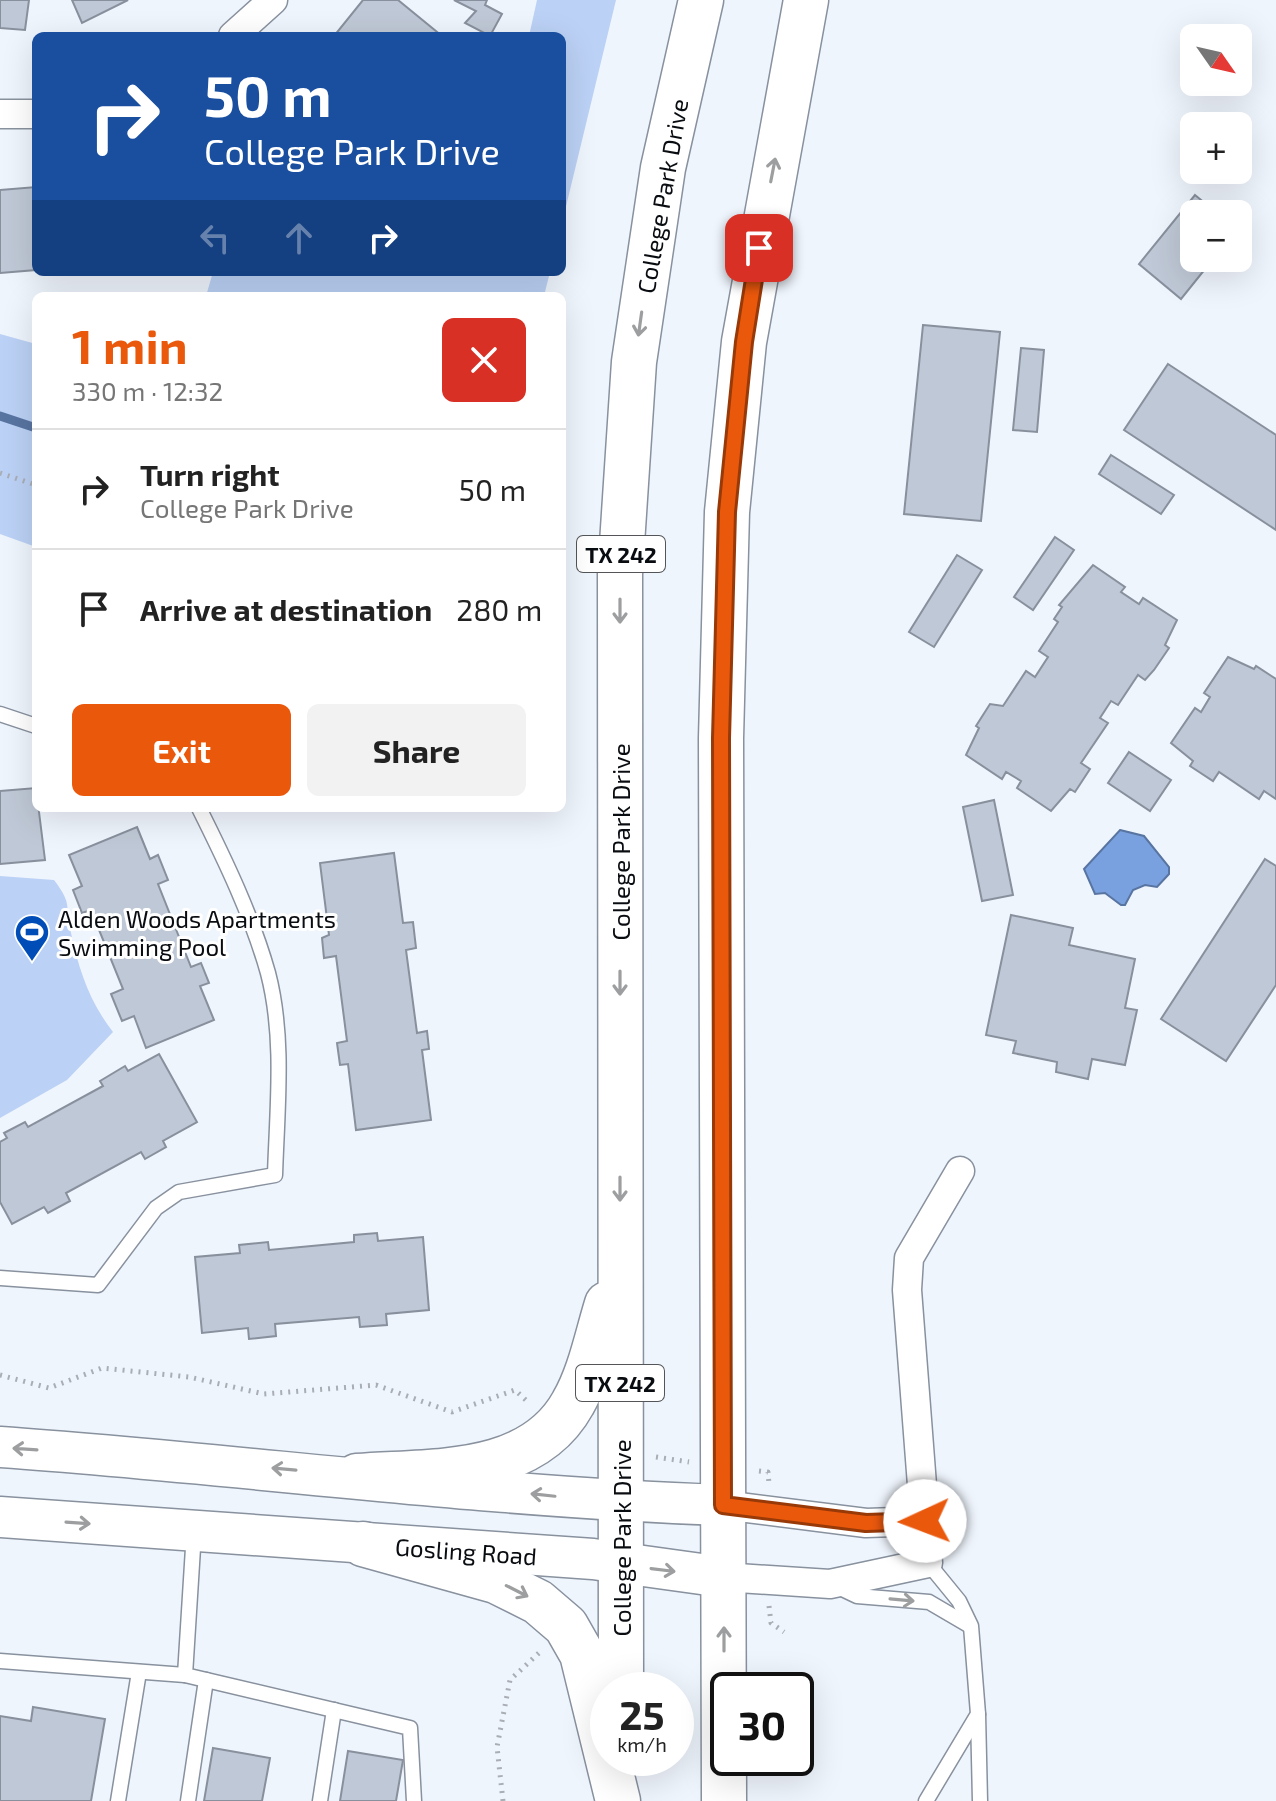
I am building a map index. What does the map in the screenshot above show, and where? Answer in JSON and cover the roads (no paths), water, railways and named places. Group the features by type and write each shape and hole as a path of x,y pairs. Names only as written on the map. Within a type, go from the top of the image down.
{"main road":[{"name":"College Park Drive","path":"621,1672 620,574 634,362 663,168 701,0"},
{"path":"724,1801 721,738 727,512 744,342 806,0"},
{"path":"357,1476 486,1466 525,1451 556,1428 574,1402 620,1264"},
{"path":"0,1447 357,1476 621,1502 723,1505"},
{"name":"Gosling Road","path":"0,1517 593,1559 723,1577"},
{"path":"363,1544 496,1581 538,1602 566,1626 582,1654 620,1801"},
{"path":"620,1801 621,1776"}],"street":[{"path":"237,32 273,0"},
{"path":"0,114 32,114"},
{"path":"928,1563 907,1290 909,1258 960,1171"},
{"path":"723,1505 866,1523 925,1521"},
{"name":"Gosling Road","path":"723,1577 768,1583 830,1584 928,1563"}],"lane":[{"path":"0,714 32,725"},
{"path":"0,1278 98,1285 156,1208 179,1192 275,1175 279,1050 268,974 229,872 201,812"},
{"path":"185,1675 194,1531"},
{"path":"928,1563 959,1601 971,1626 978,1714 980,1801"},
{"path":"830,1584 857,1596 929,1602 971,1626"},
{"path":"0,1661 185,1675 410,1728 414,1801"},
{"path":"118,1801 139,1672"},
{"path":"188,1801 206,1680"},
{"path":"320,1801 334,1710"},
{"path":"926,1801 978,1714"}],"water":[{"path":"1120,830 1144,836 1169,867 1169,874 1157,887 1145,885 1133,890 1125,905 1105,893 1095,894 1084,869"}],"waterway":[{"path":"0,416 32,427"}],"place":[{"name":"Alden Woods Apartments Swimming Pool","path":"32,963"}]}
